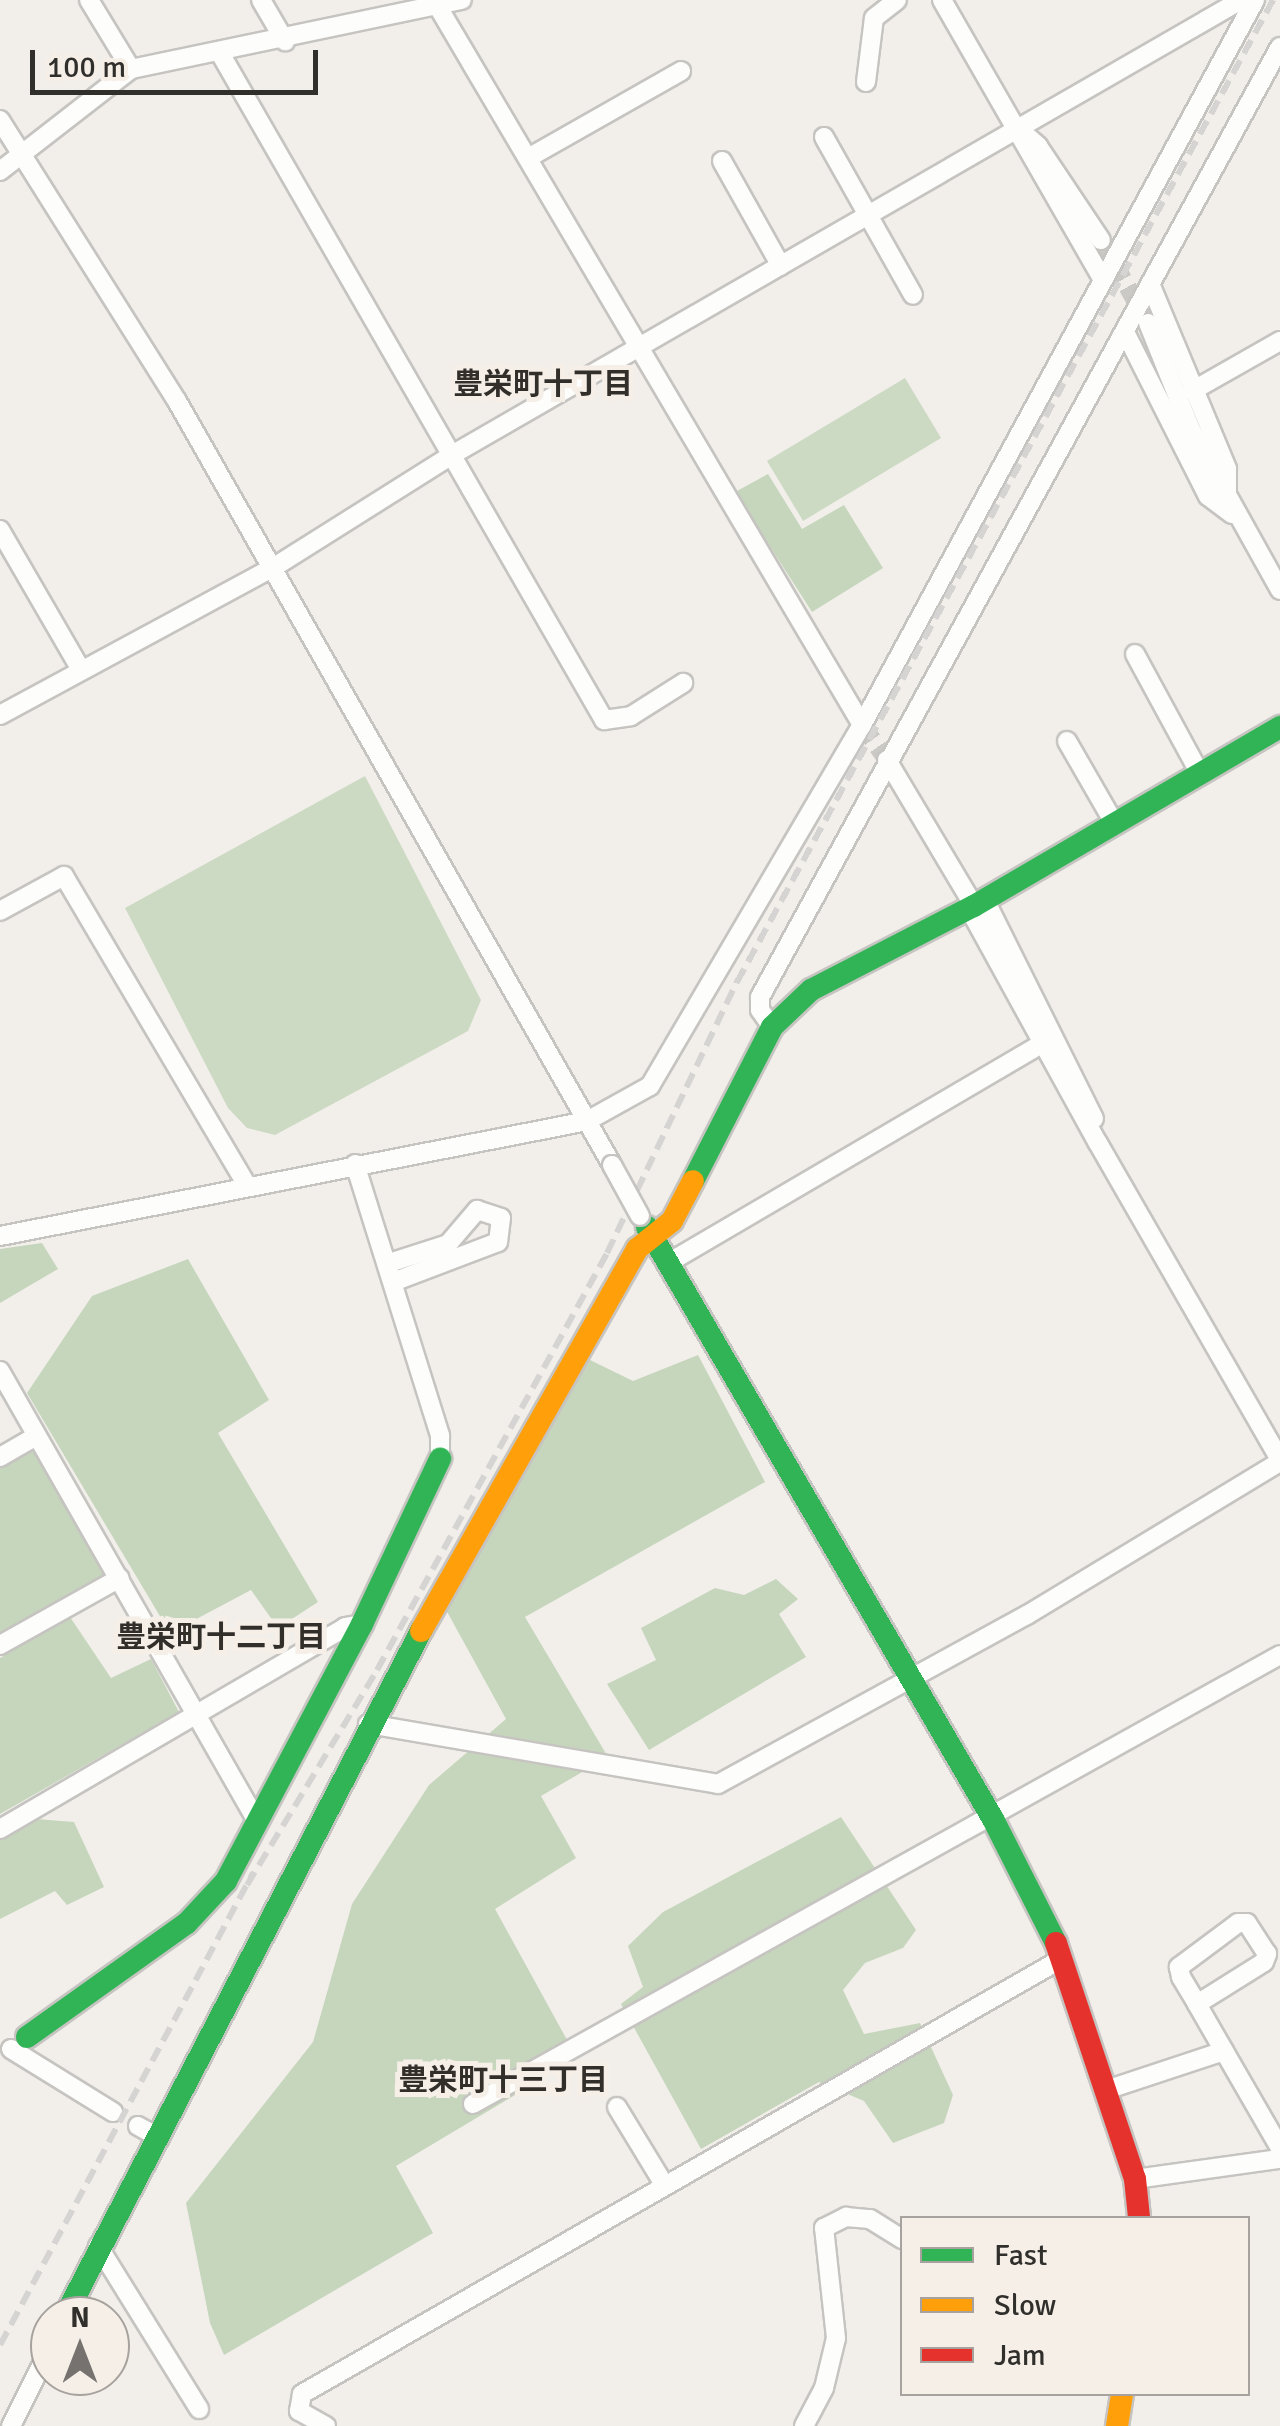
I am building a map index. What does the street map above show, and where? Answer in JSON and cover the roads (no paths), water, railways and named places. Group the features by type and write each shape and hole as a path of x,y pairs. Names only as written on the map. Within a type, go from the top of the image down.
{"street":[{"path":"89,0 131,69"},
{"path":"261,0 286,41"},
{"path":"0,171 131,69 286,41 435,3 462,0"},
{"path":"866,82 874,18 898,0"},
{"path":"942,0 1102,278"},
{"path":"0,715 274,567 450,456 641,349 868,213 1236,3 1255,0"},
{"path":"0,1236 586,1121 650,1086 862,725 1255,0"},
{"path":"435,3 862,725"},
{"path":"772,1027 760,1010 760,997 1280,47"},
{"path":"220,53 604,720 631,716 682,683"},
{"path":"528,158 681,71"},
{"path":"0,120 274,567 640,1216 993,1820 1063,1958 1135,2179 1139,2216"},
{"path":"1017,128 1038,146 1102,240"},
{"path":"824,137 913,295"},
{"path":"722,161 781,266"},
{"path":"1151,286 1227,469 1231,508"},
{"path":"1148,323 1172,391 1231,508 1280,590"},
{"path":"1125,332 1208,496 1231,508"},
{"path":"1192,391 1280,341"},
{"path":"0,530 82,670"},
{"path":"1135,654 1199,772"},
{"path":"74,2296 148,2132 368,1724 637,1249 672,1221 772,1027 811,990 974,906 1113,821 1280,727"},
{"path":"1067,741 1113,821"},
{"path":"368,1724 718,1784 910,1675 1027,1615 1280,1460 1098,1144 973,916 974,906 888,763"},
{"path":"0,911 64,876 247,1185"},
{"path":"668,1263 1034,1048"},
{"path":"113,2112 13,2047 204,1910 258,1823 362,1624 440,1458 440,1436 355,1164"},
{"path":"477,1210 500,1218 498,1242 391,1272 448,1244 477,1210"},
{"path":"0,1371 34,1437 120,1578 258,1823"},
{"path":"0,1456 34,1437"},
{"path":"0,1645 120,1578"},
{"path":"0,1828 345,1627 362,1624"},
{"path":"473,2104 993,1820 1280,1655"},
{"path":"1197,2004 1264,1962 1267,1954 1248,1923 1180,1961 1197,2004 1280,2148"},
{"path":"326,2426 299,2411 302,2394 1063,1958"},
{"path":"1106,2090 1224,2052"},
{"path":"617,2107 665,2186"},
{"path":"1135,2179 1280,2159"},
{"path":"804,2426 824,2388 836,2338 824,2228 846,2217 870,2219 900,2238"},
{"path":"98,2246 199,2410"},
{"path":"11,2426 30,2388"},
{"path":"1117,2426 1122,2396"}],"tunnel":[{"path":"1101,240 1145,318"},
{"path":"862,725 887,760"}],"railway":[{"path":"247,1885 377,1670 607,1253 737,982 1273,0"},
{"path":"0,2345 253,1873"}],"district":[{"name":"豊栄町十丁目","path":"543,385"},
{"name":"豊栄町十二丁目","path":"221,1638"},
{"name":"豊栄町十三丁目","path":"503,2081"}]}
